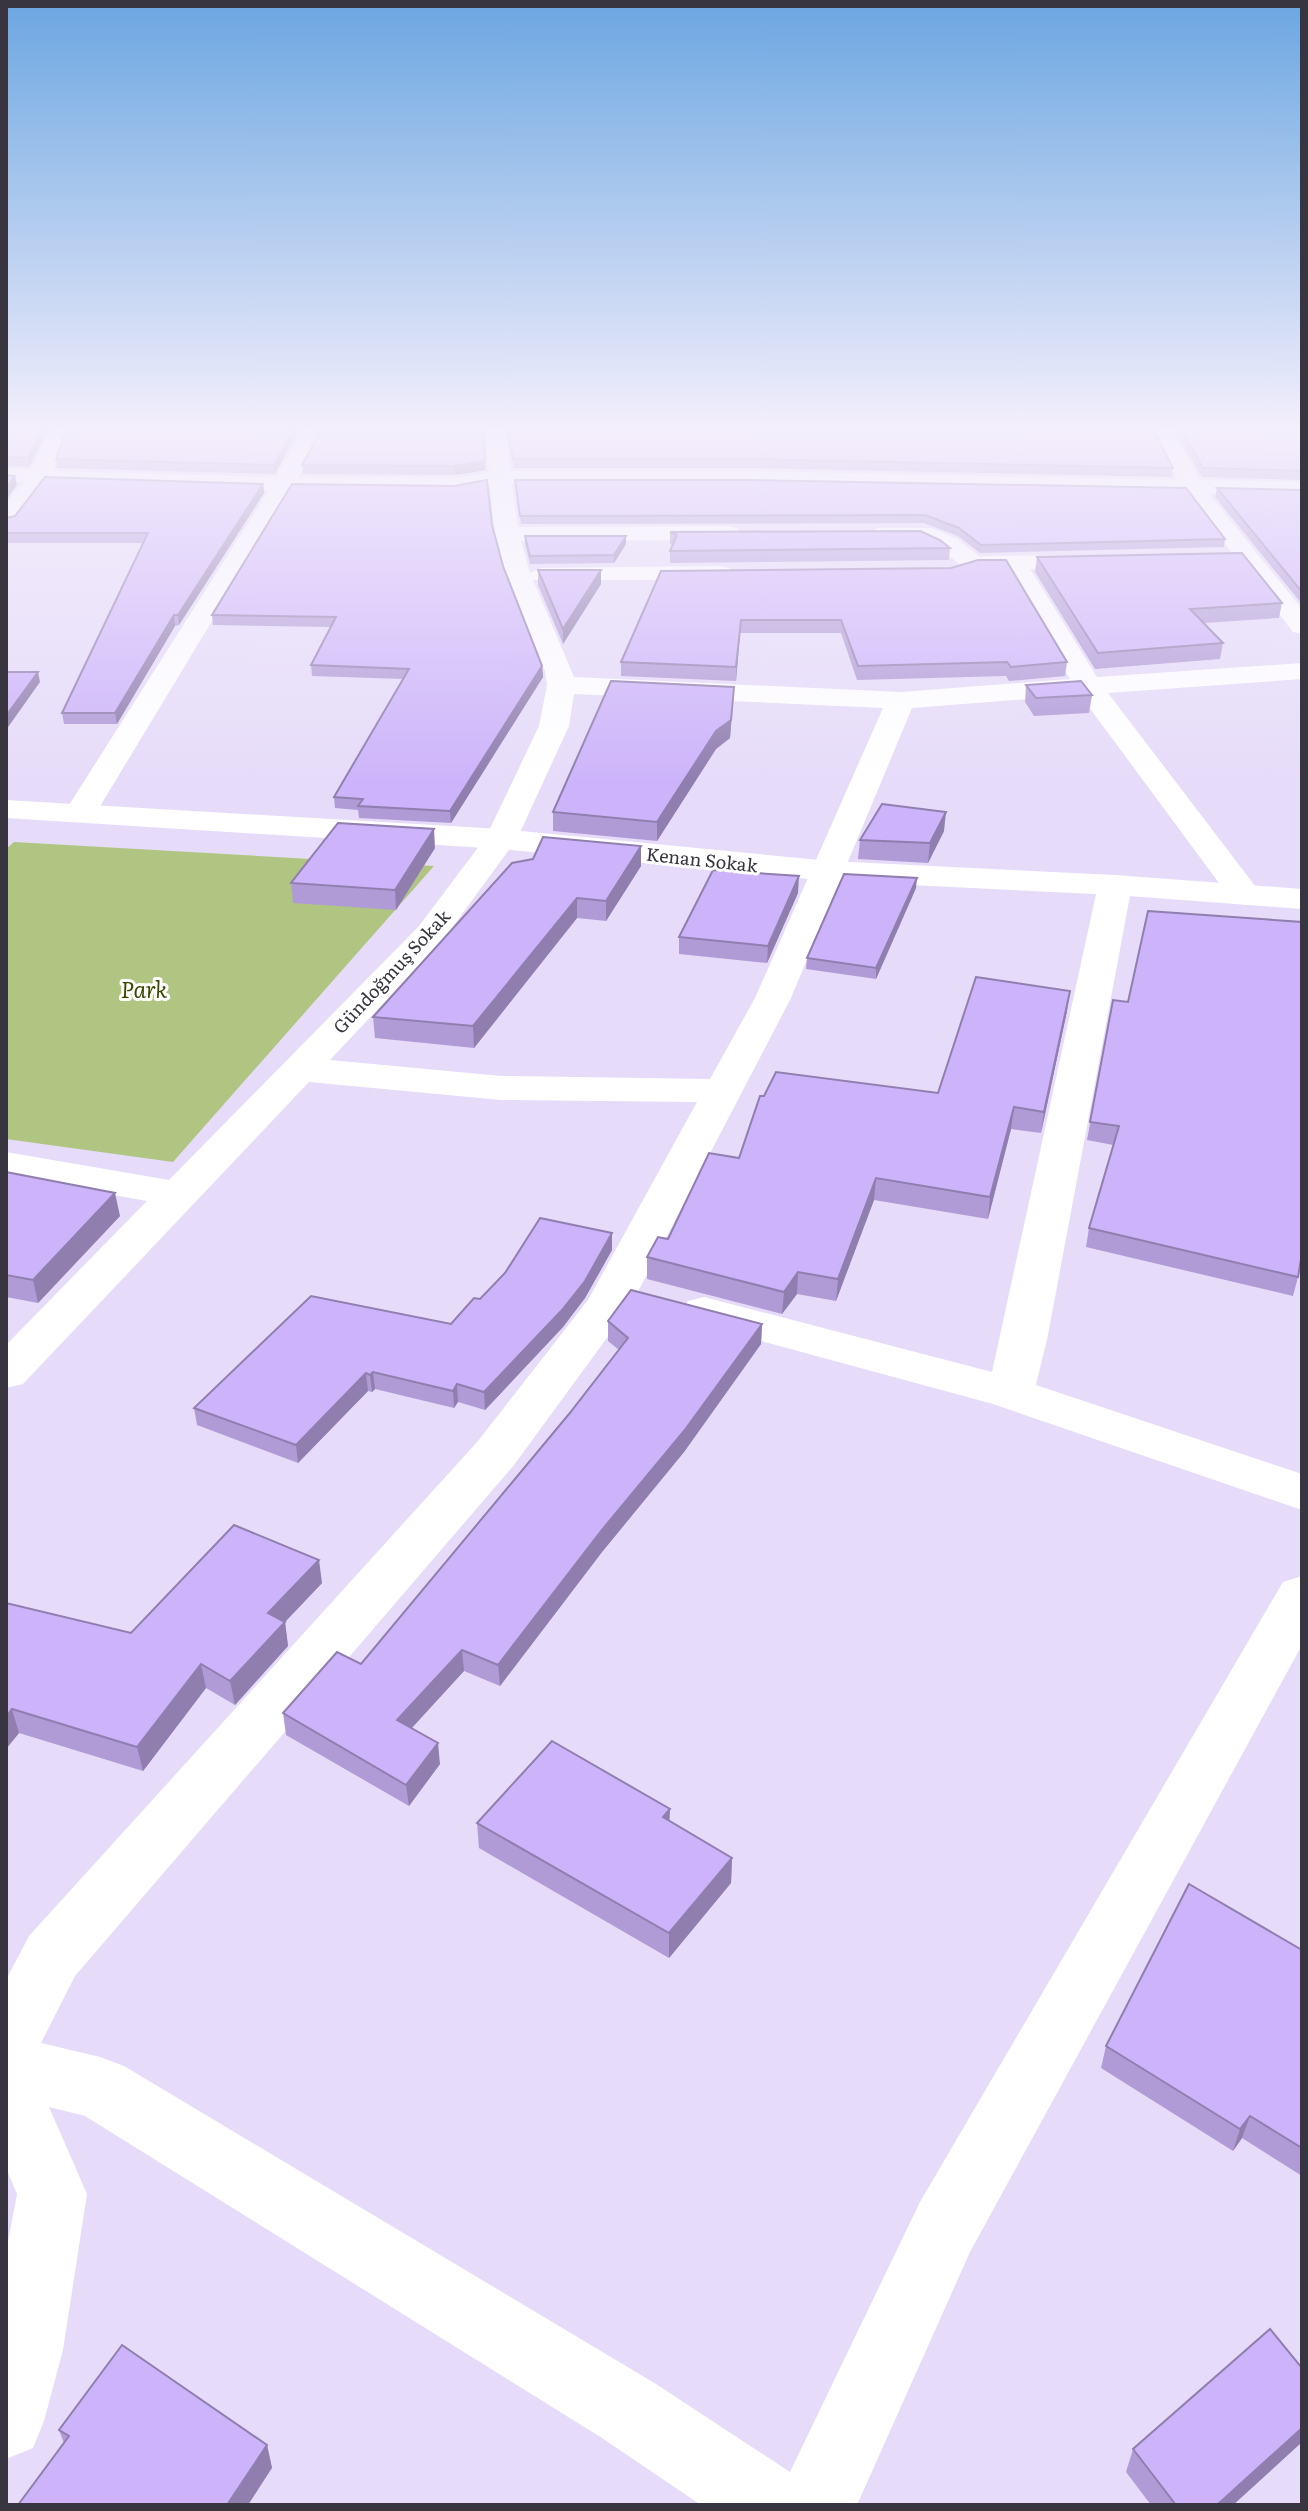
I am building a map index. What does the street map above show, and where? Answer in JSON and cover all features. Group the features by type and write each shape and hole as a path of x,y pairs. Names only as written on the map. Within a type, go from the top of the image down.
{"street":[{"path":"80,813 244,546"},
{"name":"Gündoğmuş Sokak","path":"6,1373 431,933 501,839 554,726 561,685 554,658 518,575 510,546"},
{"path":"950,546 961,567 1014,562 1122,560"},
{"path":"1238,546 1302,626"},
{"path":"1215,558 1246,557"},
{"path":"1014,562 1089,688 1245,895"},
{"path":"518,575 749,573"},
{"path":"561,685 901,700 1302,671"},
{"path":"6,2046 52,1956 496,1453 608,1305 773,998 901,700"},
{"name":"Kenan Sokak","path":"6,809 501,839 830,871 1115,885 1302,899"},
{"path":"1010,1393 1028,1320 1115,885"},
{"path":"299,1069 501,1088 724,1091"},
{"path":"6,1164 178,1194"},
{"path":"617,1288 1010,1393 1302,1492"},
{"path":"816,2505 945,2227 1302,1596"},
{"path":"6,2066 100,2088 629,2411 770,2505"},
{"path":"6,2085 52,2194 26,2350 6,2421"}],"green space":[{"name":"Park","path":"14,842 434,866 173,1162 6,1139 6,849"}],"building":[{"path":"142,546 223,546 178,615 174,615 115,713 62,713"},
{"path":"254,546 498,546 542,666 450,811 358,806 363,799 334,797 409,669 311,665 336,617 212,615"},
{"path":"528,546 620,546 614,555 530,556"},
{"path":"672,546 950,548 670,551"},
{"path":"1265,546 1302,546 1302,592"},
{"path":"1242,553 1282,603 1190,609 1223,643 1098,653 1037,557"},
{"path":"978,560 1006,560 1067,662 1011,667 1007,662 858,666 841,620 741,620 736,667 621,662 661,571 951,568"},
{"path":"538,570 601,570 563,629"},
{"path":"6,672 38,672 6,716"},
{"path":"611,681 734,687 731,720 716,731 657,822 553,812"},
{"path":"1081,681 1092,695 1036,698 1026,685"},
{"path":"882,804 946,812 930,843 860,840"},
{"path":"338,823 434,829 395,890 291,883"},
{"path":"543,837 641,846 606,901 577,898 473,1026 373,1017 512,863 533,859"},
{"path":"713,870 799,876 768,946 679,937"},
{"path":"844,874 917,878 876,968 807,958"},
{"path":"1148,911 1302,922 1302,1253 1298,1277 1089,1228 1119,1126 1090,1122 1113,1000 1128,1002"},
{"path":"976,977 1070,991 1044,1112 1014,1107 990,1197 876,1178 838,1279 798,1272 784,1292 647,1257 658,1237 668,1239 709,1153 739,1158 760,1096 764,1096 776,1072 938,1093"},
{"path":"6,1172 115,1193 33,1280 6,1275"},
{"path":"540,1218 612,1233 585,1281 562,1310 484,1392 457,1384 453,1391 366,1373 296,1445 194,1408 311,1296 451,1324 474,1298 480,1299 505,1273"},
{"path":"631,1290 762,1324 684,1431 601,1531 498,1665 462,1650 397,1720 438,1743 406,1785 283,1713 337,1652 361,1664 569,1414 628,1338 608,1321"},
{"path":"234,1525 319,1560 268,1613 285,1622 230,1681 201,1664 137,1747 12,1709 6,1717 6,1603 131,1633"},
{"path":"552,1741 670,1809 663,1817 732,1858 669,1933 477,1823"},
{"path":"1189,1884 1302,1950 1302,2148 1250,2116 1240,2129 1106,2046"},
{"path":"1270,2329 1302,2368 1302,2428 1217,2505 1176,2505 1133,2449"},
{"path":"122,2345 267,2445 227,2505 18,2505 69,2436 59,2430"}]}
